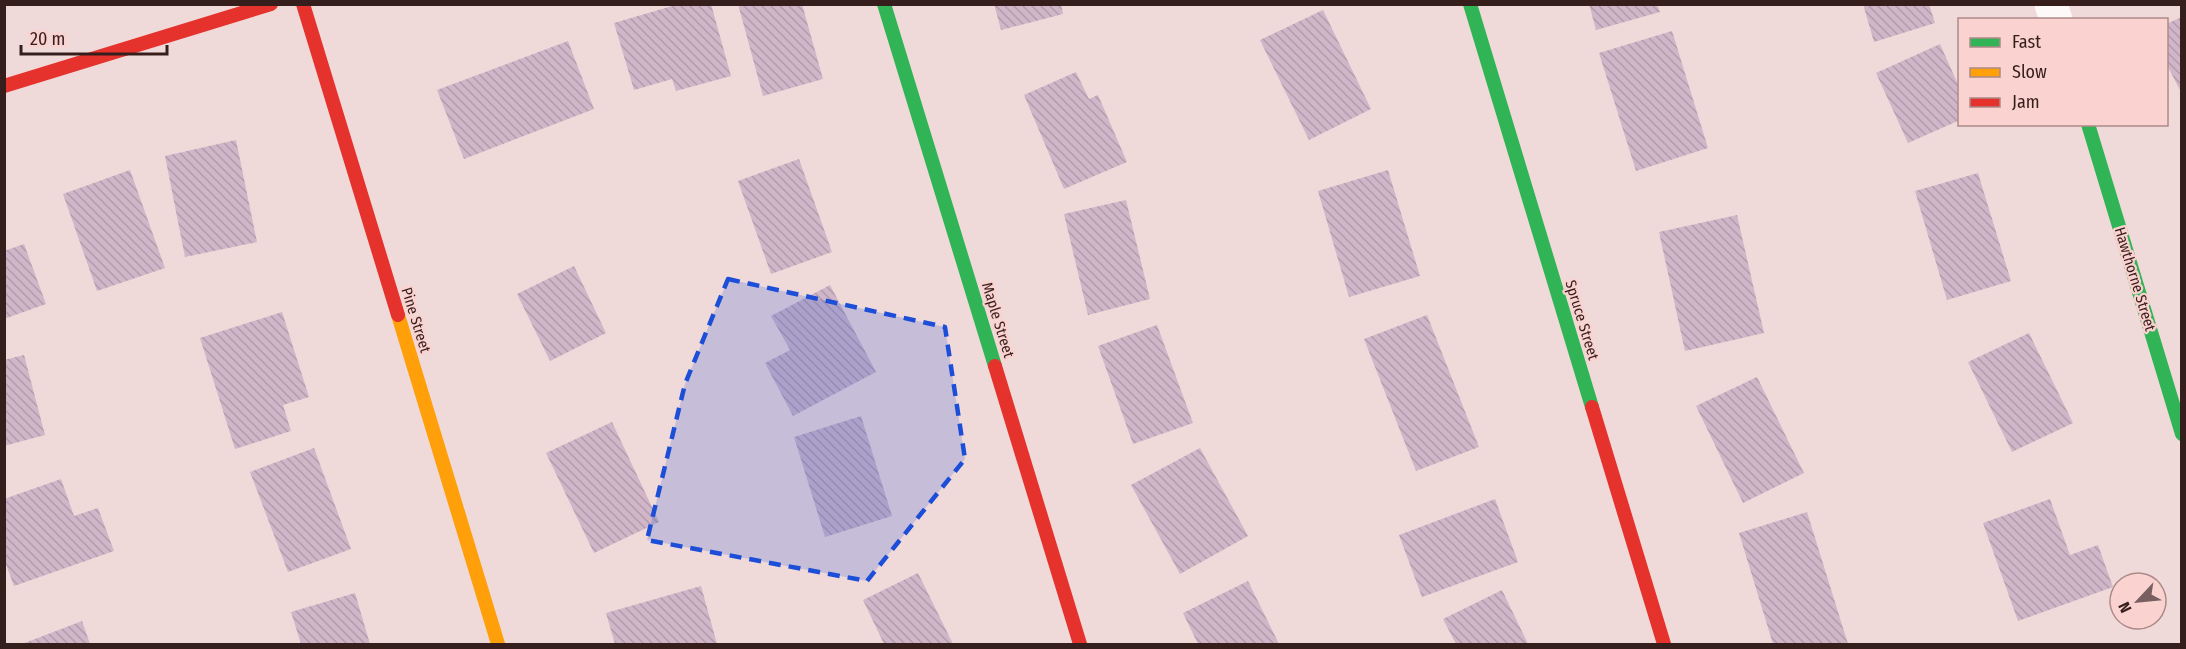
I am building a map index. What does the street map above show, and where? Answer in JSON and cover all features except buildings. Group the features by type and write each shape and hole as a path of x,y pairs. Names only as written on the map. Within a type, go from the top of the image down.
{"street":[{"path":"4,86 271,4"},
{"name":"Pine Street","path":"303,4 498,645"},
{"name":"Maple Street","path":"884,4 1080,645"},
{"name":"Spruce Street","path":"1470,4 1664,645"},
{"name":"Hawthorne Street","path":"2089,126 2181,434"}],"highlighted area":[{"path":"728,279 945,327 965,459 867,581 647,540 685,384"}],"traffic: fast":[{"path":"884,4 995,366"},
{"path":"1470,4 1592,407"},
{"path":"2089,126 2182,434"}],"traffic: slow":[{"path":"398,315 498,644"}],"traffic: jam":[{"path":"4,86 271,4"},
{"path":"303,4 398,315"},
{"path":"995,366 1080,644"},
{"path":"1592,407 1664,644"}]}
